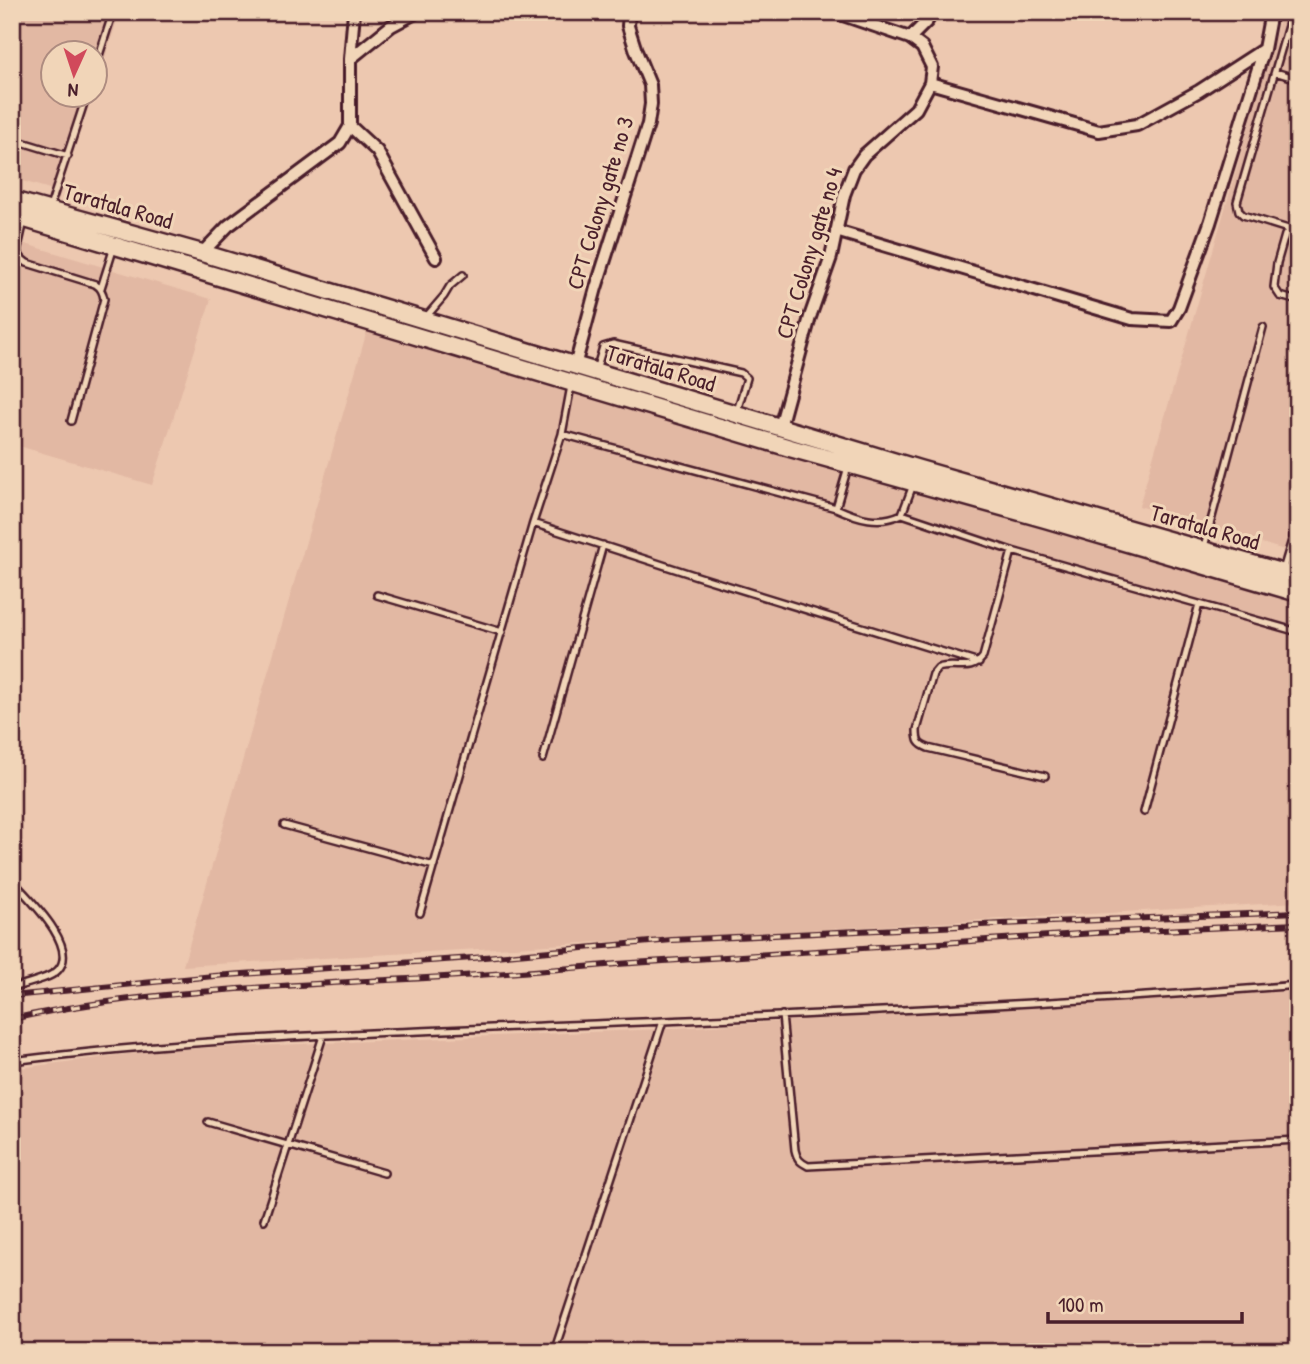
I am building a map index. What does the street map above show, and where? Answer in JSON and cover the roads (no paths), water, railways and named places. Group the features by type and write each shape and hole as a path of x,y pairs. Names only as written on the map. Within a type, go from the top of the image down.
{"main road":[{"name":"Taratala Road","path":"12,200 202,253 736,414 780,428 852,457"},
{"path":"19,217 571,383 917,475 1298,593"},
{"path":"178,265 184,248"},
{"name":"Taratala Road","path":"917,475 1290,575"}],"street":[{"path":"202,253 228,226 340,143 349,126 354,12"},
{"path":"350,59 391,26 417,12"},
{"name":"CPT Colony gate no 3","path":"575,366 596,288 648,124 650,85 628,26 629,12"},
{"path":"834,12 910,38 922,47 932,67 930,83 1099,131 1137,125 1199,91 1264,50"},
{"path":"910,38 932,12"},
{"path":"836,231 1132,319 1171,321 1179,309 1210,223 1264,50 1271,12"},
{"name":"CPT Colony gate no 4","path":"780,428 810,317 831,257 844,195 855,169 864,155 916,109 930,83"},
{"path":"349,126 377,151 436,258"}],"lane":[{"path":"105,38 113,12"},
{"path":"1288,229 1243,215 1237,202 1292,12"},
{"path":"1275,72 1298,79"},
{"path":"49,210 83,108"},
{"path":"12,139 68,156"},
{"path":"19,217 17,252 22,259 34,266 101,288"},
{"path":"1298,218 1288,229 1282,243 1275,287 1280,296 1298,301"},
{"path":"71,421 104,299 101,288 114,246"},
{"path":"424,320 450,286 463,275"},
{"path":"1204,550 1263,327"},
{"path":"596,372 603,347 612,344 741,373 747,379 736,414"},
{"path":"420,914 533,523 562,433 571,383"},
{"path":"562,433 836,508 868,520 893,519 902,514 917,475"},
{"path":"836,508 852,457"},
{"path":"902,514 1012,551 1298,632"},
{"path":"1290,575 1298,520"},
{"path":"533,523 979,663"},
{"path":"542,759 603,545"},
{"path":"1012,551 986,649 979,663 966,667 952,665 938,668 933,674 917,730 917,740 920,745 928,748 1045,776"},
{"path":"377,594 502,632"},
{"path":"1144,812 1199,604"},
{"path":"284,825 433,866"},
{"path":"12,880 54,930 63,952 63,961 59,970 51,975 12,988"},
{"path":"12,1061 93,1051 323,1036 1052,1002 1298,985"},
{"path":"782,1015 795,1150 801,1163 808,1166 1298,1140"},
{"path":"554,1352 663,1021"},
{"path":"264,1220 323,1036"},
{"path":"208,1122 384,1173"}],"railway":[{"path":"12,996 214,976 473,958 672,940 1298,912"},
{"path":"12,1019 144,997 233,989 1095,933 1298,924"}]}
